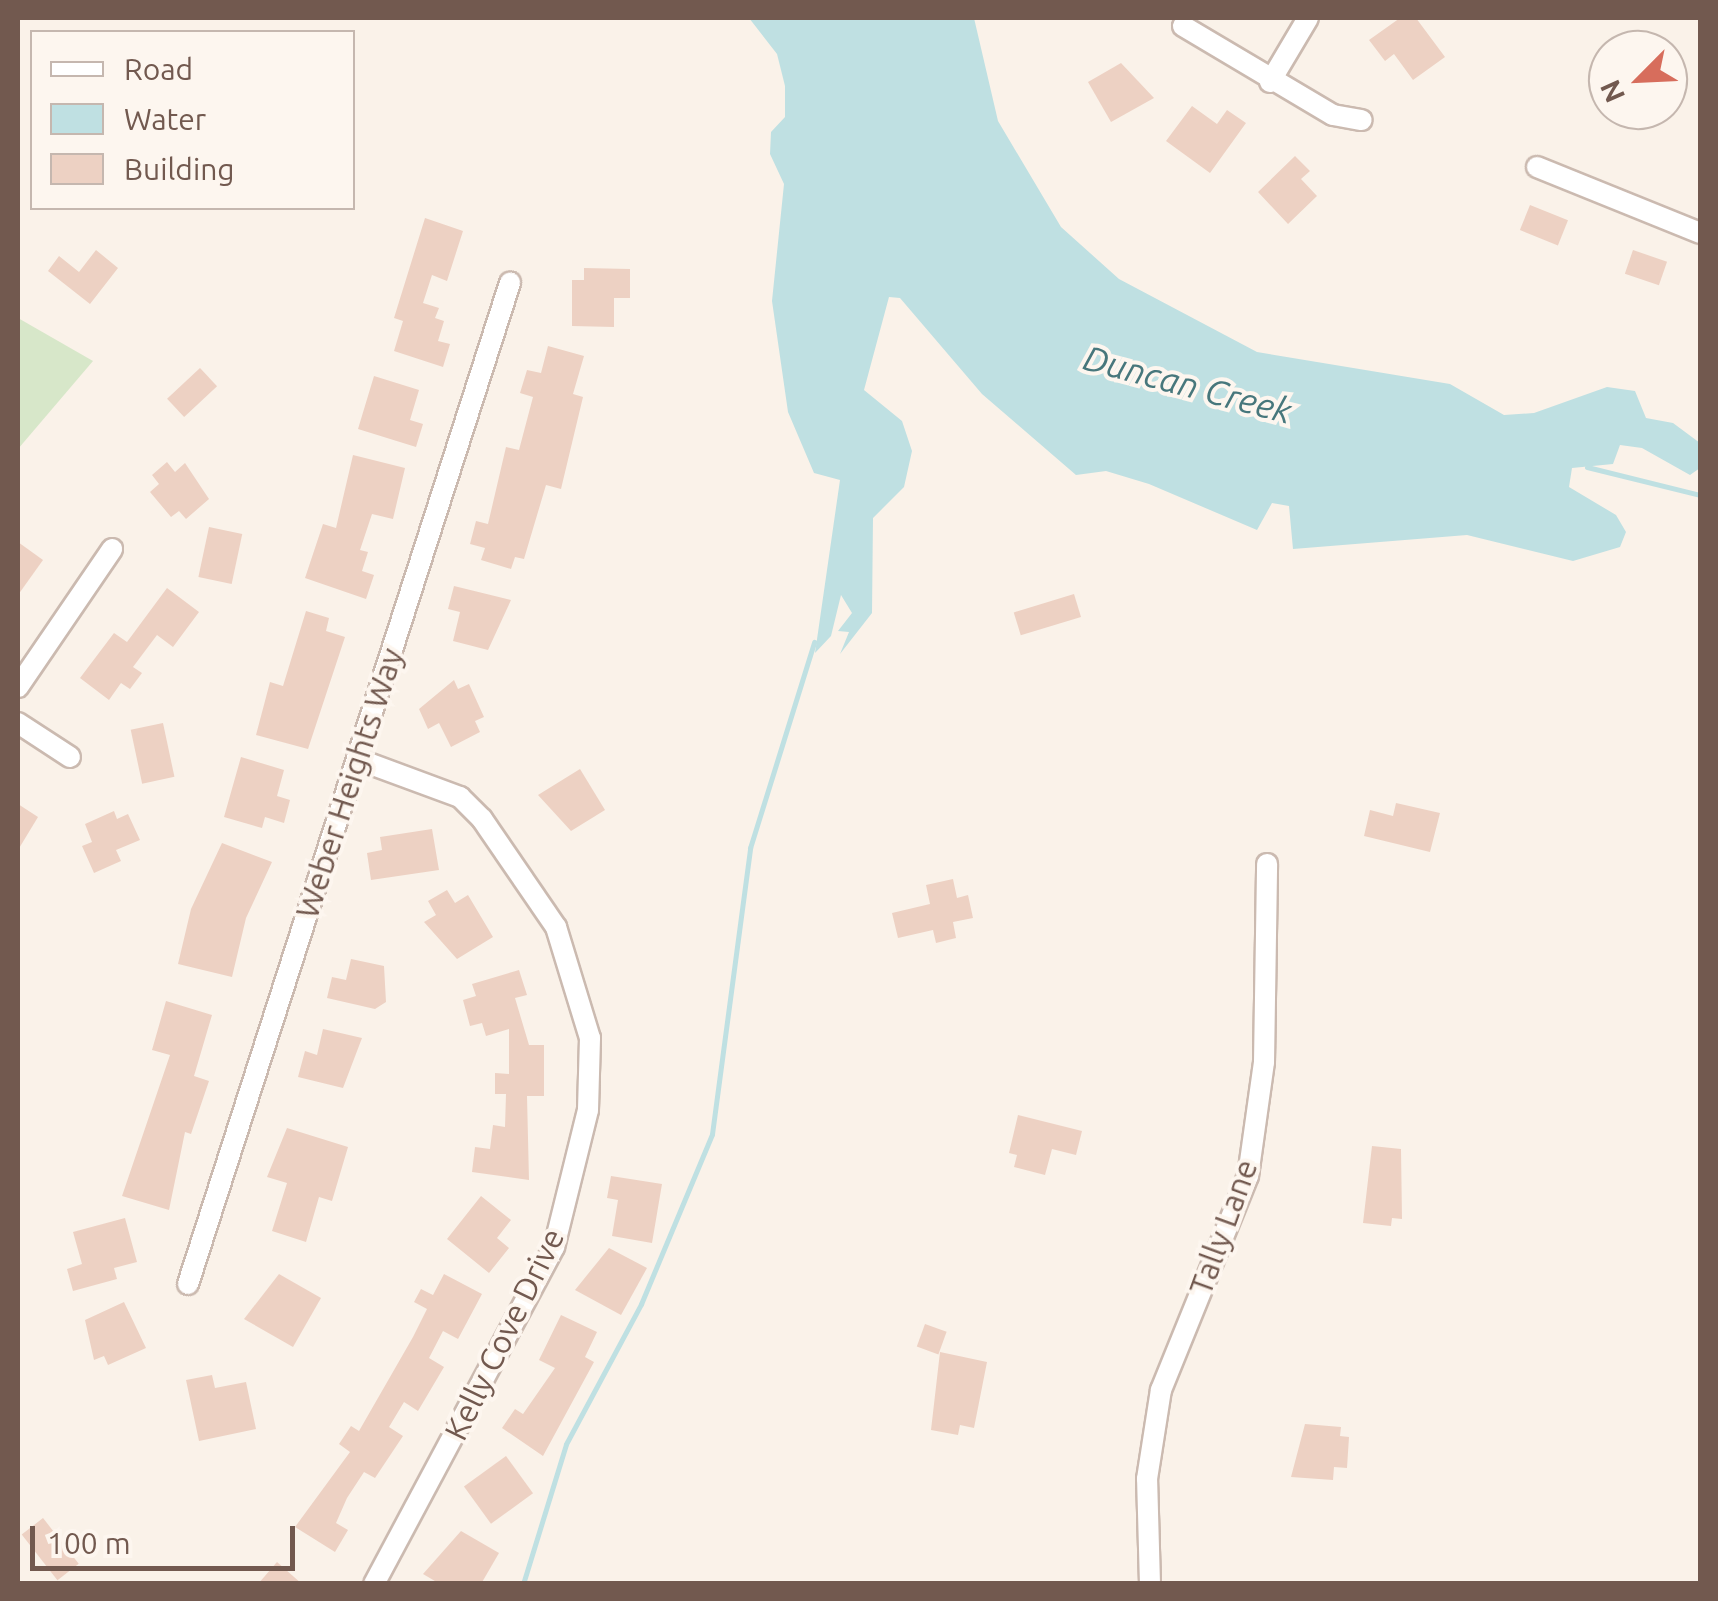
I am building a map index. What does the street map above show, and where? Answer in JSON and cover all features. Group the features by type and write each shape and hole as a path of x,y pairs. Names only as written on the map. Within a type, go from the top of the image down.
{"street":[{"path":"1270,82 1308,18"},
{"path":"1183,26 1270,82 1333,115 1362,120"},
{"path":"1537,167 1700,234"},
{"name":"Weber Heights Way","path":"188,1284 510,283"},
{"path":"18,687 112,549"},
{"path":"18,723 70,758"},
{"name":"Kelly Cove Drive","path":"357,759 460,796 482,819 556,926 590,1038 588,1110 554,1248 374,1584"},
{"name":"Tally Lane","path":"1150,1584 1146,1479 1161,1390 1248,1176 1264,1062 1267,864"}],"green space":[{"path":"18,318 93,361 18,449"}],"water":[{"path":"749,18 974,18 998,121 1061,227 1119,279 1257,352 1450,384 1504,415 1534,413 1607,387 1635,391 1646,418 1673,423 1700,443 1700,468 1690,475 1642,448 1620,445 1613,464 1572,468 1569,487 1616,515 1626,532 1620,547 1573,561 1467,535 1293,549 1289,506 1272,503 1257,530 1149,484 1106,471 1076,475 982,394 900,298 889,297 864,390 902,421 912,451 904,487 873,518 872,613 840,654 849,632 838,631 852,613 841,595 831,636 815,653 840,480 814,473 788,412 772,301 784,184 770,154 771,132 785,117 785,86 777,54"}],"building":[{"path":"1400,18 1416,18 1445,57 1413,80 1394,54 1385,61 1369,40"},
{"path":"1121,63 1154,98 1111,122 1088,82"},
{"path":"1192,106 1217,124 1227,110 1246,123 1210,173 1166,141"},
{"path":"1295,156 1310,171 1301,179 1317,196 1288,224 1258,192"},
{"path":"1530,205 1568,220 1558,245 1520,230"},
{"path":"425,218 463,231 447,281 432,275 423,303 439,308 435,318 444,321 438,341 450,344 443,367 394,351 403,321 394,318"},
{"path":"96,250 118,268 90,304 48,271 59,256 79,272"},
{"path":"1633,250 1667,262 1659,285 1625,274"},
{"path":"584,268 630,269 630,298 614,298 614,327 572,326 572,280 584,280"},
{"path":"548,346 584,356 573,394 583,397 561,489 546,485 524,559 515,557 511,569 481,560 485,548 470,544 476,521 488,524 506,447 519,450 533,397 520,393 527,370 541,373"},
{"path":"200,368 217,386 184,417 167,399"},
{"path":"374,376 419,390 410,420 423,424 416,447 358,429"},
{"path":"353,455 405,468 393,519 372,514 360,550 368,552 362,571 374,575 366,599 305,578 323,524 336,528"},
{"path":"167,462 175,472 185,463 209,499 186,519 179,511 171,517 150,492 159,484 152,475"},
{"path":"209,527 242,534 232,584 198,577"},
{"path":"18,542 43,560 18,595"},
{"path":"454,586 511,600 488,650 453,641 460,612 448,609"},
{"path":"167,588 199,612 173,647 157,635 133,667 142,673 130,689 121,683 109,700 80,678 114,633 127,642"},
{"path":"1074,594 1081,617 1021,635 1014,612"},
{"path":"306,611 329,618 326,631 345,637 308,749 256,735 270,682 283,686"},
{"path":"454,680 458,689 469,684 484,717 475,721 480,732 451,747 439,723 428,729 419,709"},
{"path":"163,723 174,777 142,784 131,730"},
{"path":"241,757 284,770 277,796 290,800 284,823 265,817 262,828 224,817"},
{"path":"580,769 605,810 571,831 538,795"},
{"path":"1396,803 1440,813 1430,852 1364,836 1370,810 1393,816"},
{"path":"18,804 38,817 18,850"},
{"path":"114,811 117,819 128,814 140,840 116,850 121,861 94,873 82,846 92,842 85,824"},
{"path":"432,829 439,870 371,880 367,853 382,850 380,837"},
{"path":"222,843 272,862 246,918 232,977 178,964 191,909"},
{"path":"953,879 957,898 968,895 973,918 953,922 956,938 936,943 933,930 898,938 892,913 930,904 926,885"},
{"path":"447,890 455,903 468,895 493,937 457,959 424,922 436,915 428,901"},
{"path":"351,959 384,966 386,1002 375,1009 327,998 332,977 346,980"},
{"path":"519,970 527,995 515,998 529,1045 544,1045 544,1096 527,1096 529,1180 472,1172 475,1147 490,1149 493,1125 505,1127 506,1094 495,1094 495,1073 509,1074 509,1029 486,1036 482,1023 470,1026 463,1000 476,996 472,984"},
{"path":"166,1001 212,1015 194,1076 209,1081 191,1134 185,1132 169,1210 122,1196 170,1055 152,1050"},
{"path":"323,1029 362,1038 343,1088 298,1077 305,1051 317,1055"},
{"path":"1018,1115 1082,1131 1076,1155 1052,1149 1045,1175 1014,1167 1017,1155 1009,1153"},
{"path":"287,1128 348,1147 332,1201 319,1197 306,1242 272,1231 287,1183 267,1177"},
{"path":"1372,1146 1401,1149 1402,1219 1392,1218 1391,1226 1363,1223"},
{"path":"611,1176 662,1184 652,1243 612,1236 618,1200 607,1198"},
{"path":"481,1196 511,1220 497,1238 509,1248 489,1273 447,1239"},
{"path":"125,1218 137,1262 114,1268 117,1279 73,1291 67,1269 82,1264 73,1232"},
{"path":"609,1248 647,1268 621,1315 575,1290"},
{"path":"279,1274 321,1298 293,1347 244,1319"},
{"path":"444,1274 482,1294 458,1339 443,1331 429,1358 444,1367 418,1411 404,1402 389,1427 403,1436 375,1478 364,1472 347,1498 336,1523 348,1530 335,1552 295,1527 350,1452 339,1444 351,1426 359,1431 413,1337 427,1309 414,1302 421,1289 433,1295"},
{"path":"124,1302 146,1348 108,1365 104,1356 94,1360 85,1320"},
{"path":"561,1315 597,1332 585,1357 594,1362 543,1456 502,1428 515,1409 523,1414 555,1368 539,1360"},
{"path":"925,1324 947,1332 938,1354 917,1347"},
{"path":"940,1352 987,1362 974,1428 960,1425 958,1435 931,1430"},
{"path":"212,1375 215,1388 246,1382 256,1429 199,1441 186,1380"},
{"path":"1305,1424 1341,1427 1340,1436 1349,1437 1347,1468 1334,1467 1333,1480 1291,1477"},
{"path":"506,1456 533,1493 491,1524 464,1487"},
{"path":"43,1518 79,1564 57,1580 22,1535"},
{"path":"461,1531 499,1553 481,1584 440,1584 423,1574"},
{"path":"277,1562 302,1584 258,1584"}],"waterway":[{"name":"Duncan Creek","path":"1587,467 1700,495"},
{"path":"523,1584 566,1444 641,1304 712,1134 750,848 814,642"}]}
